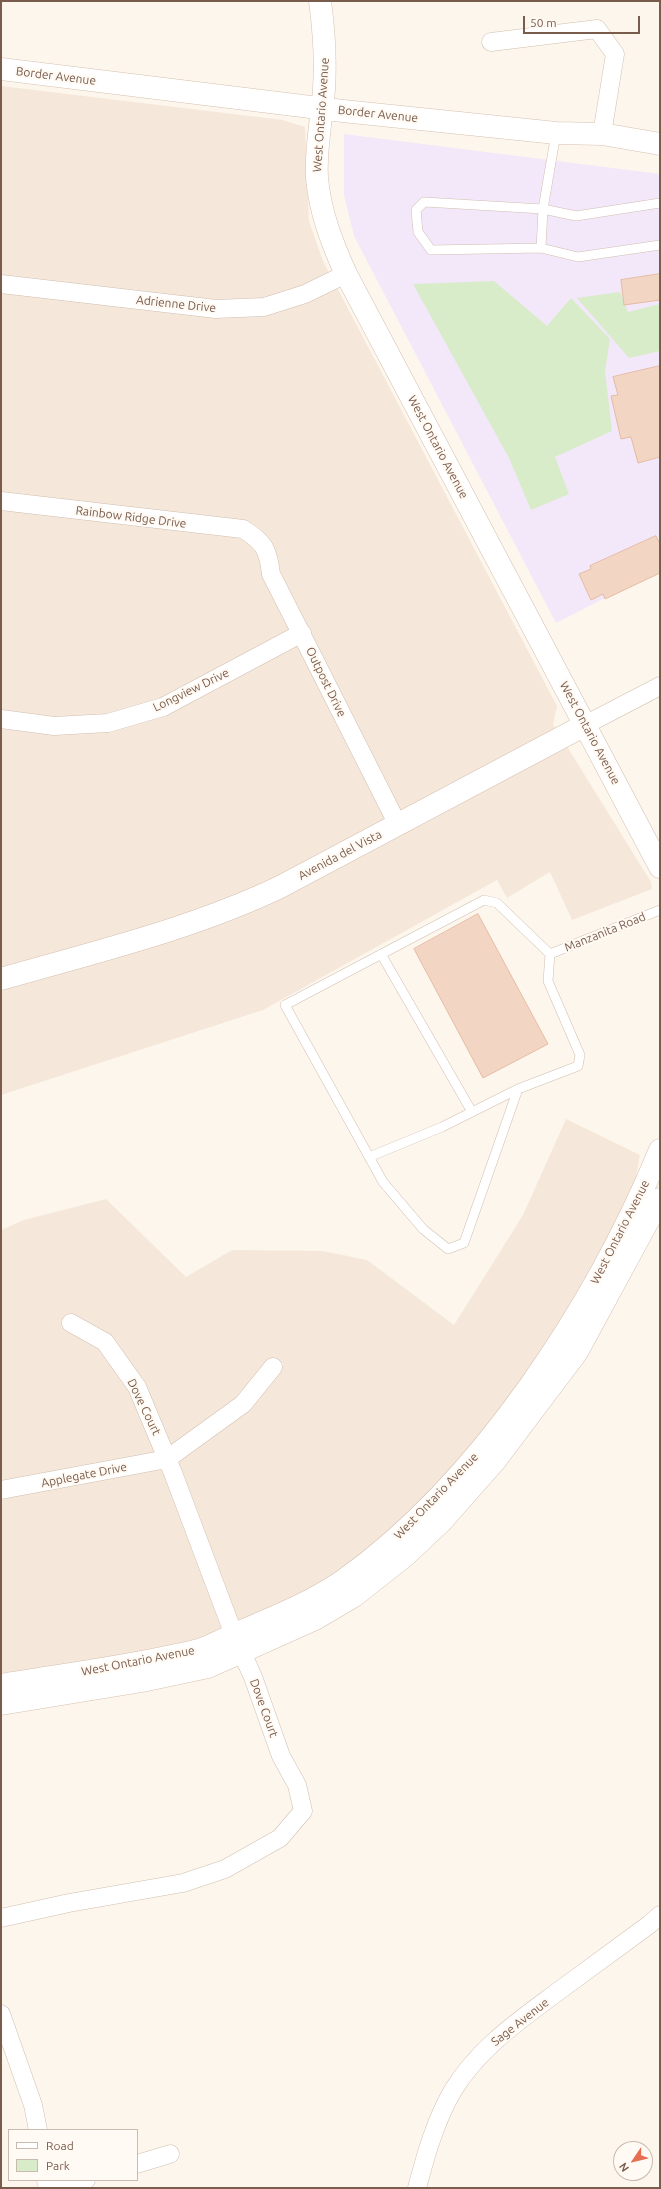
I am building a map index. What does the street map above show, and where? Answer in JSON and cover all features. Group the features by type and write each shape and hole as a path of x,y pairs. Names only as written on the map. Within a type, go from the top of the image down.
{"main road":[{"name":"West Ontario Avenue","path":"320,1 326,45 322,108 317,150 317,178 321,206 331,241 346,274 660,867"},
{"name":"Border Avenue","path":"1,69 322,108 556,133 602,134 660,144"},
{"name":"Avenida del Vista","path":"1,978 182,926 238,907 585,725"},
{"name":"West Ontario Avenue","path":"1,1704 142,1681 208,1667 237,1643 343,1581 394,1540 411,1524 480,1450 561,1342 639,1200 660,1150"},
{"name":"West Ontario Avenue","path":"1,1685 138,1663 237,1643 315,1620 354,1596 406,1555 442,1521 494,1462 577,1352 660,1199"}],"street":[{"path":"491,42 597,29 615,54 602,134"},
{"name":"Adrienne Drive","path":"1,284 208,308 257,308 305,294 346,274"},
{"name":"Rainbow Ridge Drive","path":"1,501 243,529 259,539"},
{"name":"Outpost Drive","path":"259,539 269,554 271,574 398,824"},
{"name":"Longview Drive","path":"1,719 54,726 108,723 163,707 302,633"},
{"name":"Avenida del Vista","path":"585,725 660,686"},
{"name":"Dove Court","path":"1,1918 69,1903 183,1883 225,1869 280,1838 303,1811 297,1785 281,1756 253,1677 237,1643 167,1459 137,1387 105,1342 71,1323"},
{"path":"167,1459 243,1404 273,1367"},
{"name":"Applegate Drive","path":"1,1490 167,1459"},
{"name":"Sage Avenue","path":"417,2188 426,2151 438,2119 453,2090 474,2062 498,2036 650,1924 660,1915"},
{"path":"1,2014 33,2105 38,2129"},
{"path":"138,2164 170,2154"},
{"path":"61,2188 83,2181"}],"lane":[{"path":"541,248 543,209 556,133"},
{"path":"660,204 576,216 543,209 424,202 416,210 418,232 431,250 541,248 578,257 660,245"},
{"path":"369,1156 442,1127 518,1089 578,1066 580,1055 548,981 550,954 497,903 484,900 285,1005 383,1182 422,1229 448,1249 464,1243 518,1089"},
{"name":"Manzanita Road","path":"550,954 660,910"},
{"path":"381,954 472,1112"}],"shaded area":[{"path":"1,86 283,120 305,127 309,221 323,261 557,706 553,724 651,882 652,889 572,920 550,872 507,898 497,880 263,1010 1,1095"},
{"path":"344,134 660,174 660,570 556,623 354,236 344,195"},
{"path":"566,1119 640,1155 633,1193 547,1346 498,1414 443,1480 390,1532 337,1576 190,1644 1,1678 1,1230 24,1220 106,1199 186,1277 232,1250 323,1251 367,1260 454,1325 523,1215"}],"green space":[{"path":"494,281 547,326 571,298 610,339 605,371 612,431 555,457 569,494 531,510 509,458 413,284"},
{"path":"620,292 628,312 660,304 660,351 629,358 577,298"}],"building":[{"path":"660,274 660,300 624,305 621,280"},
{"path":"660,366 660,457 638,463 631,437 621,439 611,396 618,395 613,377"},
{"path":"656,536 660,544 660,573 605,599 603,594 591,600 579,574 591,569 590,566"},
{"path":"478,914 548,1044 483,1078 414,949"}]}
